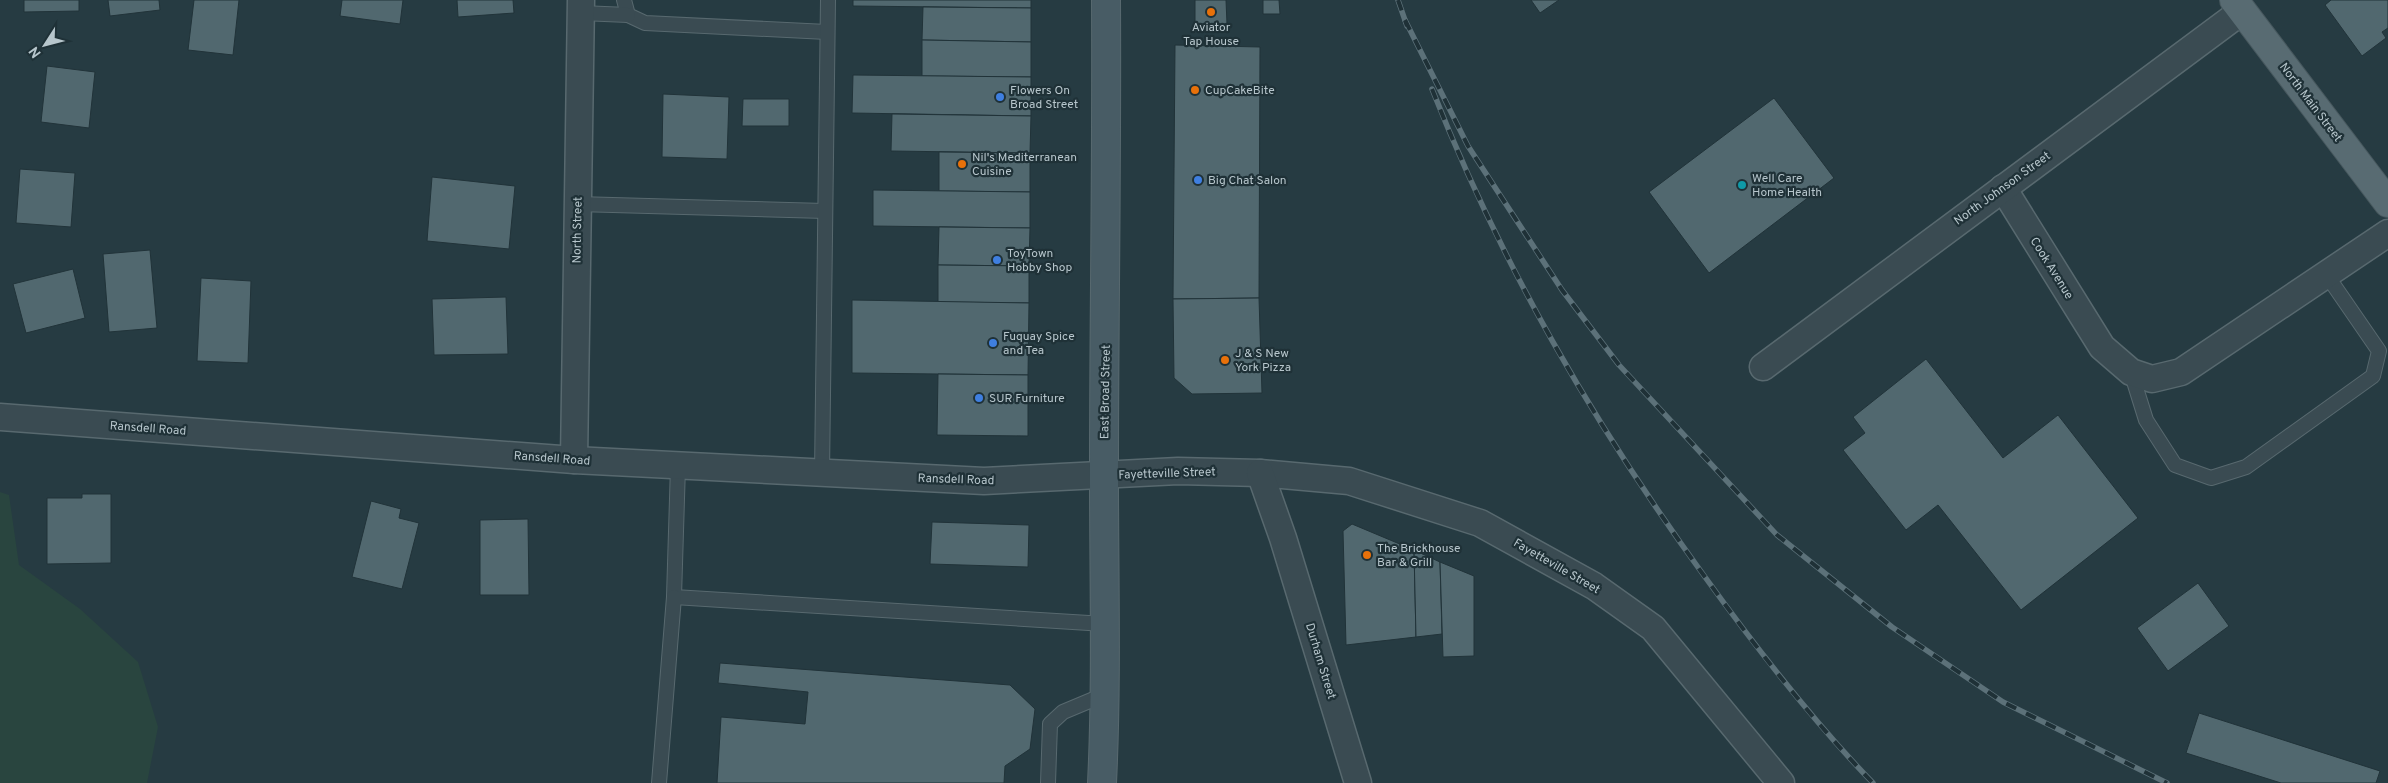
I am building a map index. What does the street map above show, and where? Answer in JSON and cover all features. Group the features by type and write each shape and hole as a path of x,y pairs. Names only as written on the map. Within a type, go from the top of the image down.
{"main road":[{"name":"East Broad Street","path":"1102,783 1106,694 1104,475 1108,173 1106,0"},
{"name":"North Main Street","path":"2238,5 2388,203"}],"street":[{"name":"North Johnson Street","path":"1763,367 2003,188 2238,5"},
{"name":"North Street","path":"574,460 581,7"},
{"name":"Cook Avenue","path":"2003,188 2102,347 2131,372"},
{"path":"2131,372 2152,379 2182,372 2388,233"},
{"name":"Ransdell Road","path":"0,417 574,460 678,466 984,482 1104,475"},
{"name":"Fayetteville Street","path":"1104,475 1178,471 1260,473 1349,481 1480,523 1594,586 1653,628 1781,783"},
{"name":"Durham Street","path":"1260,473 1283,538 1358,783"}],"lane":[{"path":"624,0 628,15"},
{"path":"822,473 828,0"},
{"path":"581,7 628,15 645,24 827,32"},
{"path":"577,204 825,212"},
{"path":"2131,372 2146,420 2175,465 2211,478 2246,468 2373,376 2379,351 2326,274"},
{"path":"659,783 674,597 678,466"},
{"path":"674,597 1105,624"},
{"path":"1048,783 1050,724 1063,712 1106,694"}],"green space":[{"path":"0,492 9,495 19,565 80,609 138,662 158,727 147,783 0,783"}],"building":[{"path":"24,0 79,0 79,11 24,12"},
{"path":"108,0 159,0 160,10 110,16"},
{"path":"194,0 239,0 233,55 188,50"},
{"path":"342,0 403,0 400,24 340,16"},
{"path":"457,0 513,0 514,13 458,17"},
{"path":"853,0 1031,0 1031,8 853,6"},
{"name":"Aviator Tap House","path":"1195,0 1226,0 1227,24 1195,25"},
{"name":"Aviator Tap House","path":"1263,0 1279,0 1280,14 1263,14"},
{"path":"1531,0 1559,0 1540,13"},
{"path":"2331,0 2388,0 2388,28 2382,32 2386,38 2362,56 2325,5"},
{"path":"923,7 1031,8 1031,42 922,40"},
{"path":"922,40 1031,42 1031,77 922,76"},
{"path":"1175,45 1260,47 1259,298 1173,299"},
{"path":"47,66 95,72 89,128 41,122"},
{"path":"853,75 1031,77 1031,116 852,113"},
{"path":"663,94 729,97 727,159 662,157"},
{"name":"Well Care Home Health","path":"1774,98 1834,178 1709,273 1649,192"},
{"path":"743,99 789,99 789,126 742,126"},
{"path":"892,114 1031,116 1030,153 891,151"},
{"path":"939,152 1030,153 1030,192 939,191"},
{"path":"20,169 75,173 71,227 16,223"},
{"path":"432,177 515,186 509,249 427,241"},
{"path":"873,190 1030,192 1030,228 873,226"},
{"path":"939,227 1030,228 1029,266 938,265"},
{"path":"150,250 157,328 109,332 103,254"},
{"path":"938,265 1029,266 1029,303 938,302"},
{"path":"73,269 85,318 26,333 13,284"},
{"path":"201,278 251,281 248,363 197,361"},
{"path":"506,297 508,354 434,355 432,299"},
{"path":"1259,298 1262,393 1192,394 1174,378 1173,299"},
{"path":"852,300 1029,303 1028,375 852,373"},
{"path":"1926,359 2003,458 2058,415 2138,518 2021,610 1938,505 1906,530 1843,450 1865,433 1853,417"},
{"path":"938,374 1028,375 1028,436 937,435"},
{"path":"82,494 111,494 111,563 47,564 47,498 82,498"},
{"path":"371,501 401,509 399,518 419,523 402,589 352,577"},
{"path":"528,519 529,595 480,595 480,520"},
{"path":"932,522 1029,525 1028,567 930,564"},
{"path":"1352,524 1414,550 1416,637 1346,645 1343,531"},
{"path":"1414,550 1440,562 1442,634 1416,637"},
{"path":"1440,562 1474,576 1474,656 1443,657"},
{"path":"2198,583 2229,626 2168,671 2137,628"},
{"path":"720,663 1010,685 1035,709 1030,749 1005,766 1004,783 717,783 721,717 805,724 808,692 718,683"},
{"path":"2199,713 2380,771 2376,783 2281,783 2186,753"}],"railway":[{"path":"1398,0 1407,26"},
{"path":"1405,20 1468,146 1562,290 1619,365 1777,535 1892,627 2003,702 2167,783"},
{"path":"1432,89 1488,218 1520,281 1553,342 1625,461 1744,631 1806,709 1873,783"}],"place":[{"name":"Aviator Tap House","path":"1211,12"},
{"name":"CupCakeBite","path":"1195,90"},
{"name":"Flowers On Broad Street","path":"1000,97"},
{"name":"Nil's Mediterranean Cuisine","path":"962,164"},
{"name":"Big Chat Salon","path":"1198,180"},
{"name":"Well Care Home Health","path":"1742,185"},
{"name":"ToyTown Hobby Shop","path":"997,260"},
{"name":"Fuquay Spice and Tea","path":"993,343"},
{"name":"J & S New York Pizza","path":"1225,360"},
{"name":"SUR Furniture","path":"979,398"},
{"name":"The Brickhouse Bar & Grill","path":"1367,555"}]}
